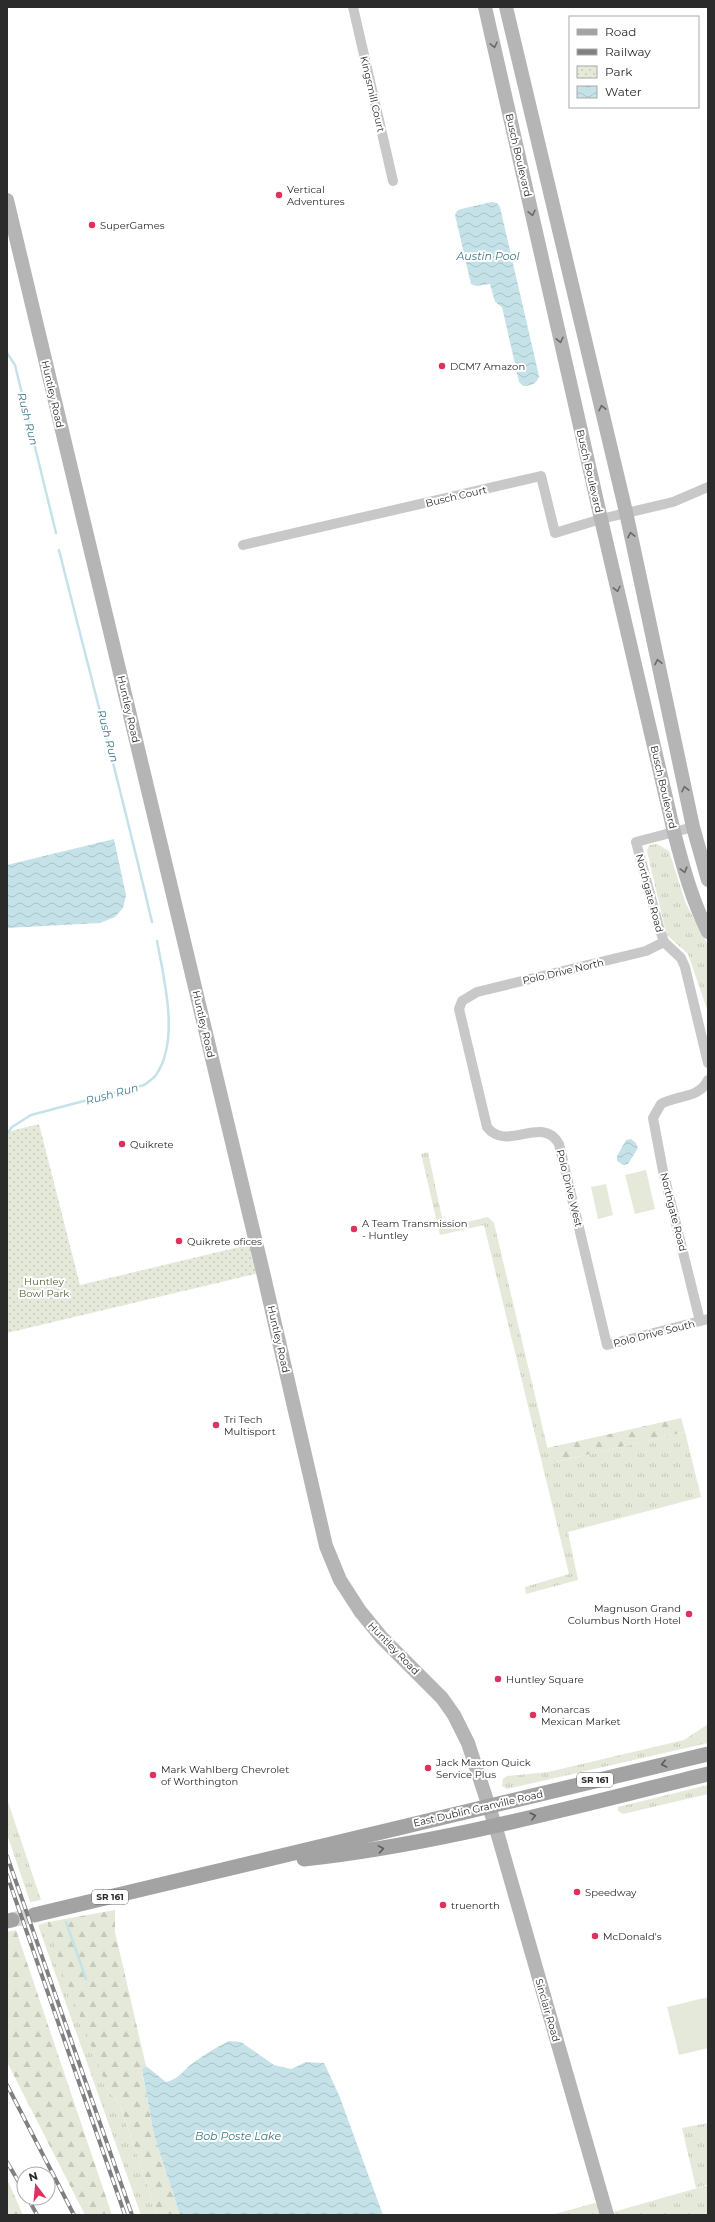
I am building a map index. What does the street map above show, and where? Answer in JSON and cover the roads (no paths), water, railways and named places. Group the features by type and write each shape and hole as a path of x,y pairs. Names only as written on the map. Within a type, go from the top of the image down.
{"main road":[{"name":"Busch Boulevard","path":"485,7 601,519 674,832 684,873 695,906 708,932"},
{"name":"Busch Boulevard","path":"506,7 626,512 693,828 708,880"},
{"name":"Huntley Road","path":"7,200 266,1286 326,1546 340,1580 360,1611 382,1638 429,1683 454,1715 468,1743 489,1805"},
{"name":"East Dublin Granville Road","path":"34,1915 248,1865 489,1805 708,1754"},
{"name":"East Dublin Granville Road","path":"248,1865 380,1850 496,1825 708,1774"},
{"name":"Sinclair Road","path":"489,1805 607,2215"}],"street":[{"name":"Kingsmill Court","path":"352,7 393,181"},
{"name":"Busch Court","path":"243,545 541,476 555,533 626,512 673,502 708,487"},
{"name":"Northgate Road","path":"693,828 636,842 658,927 664,942 681,958 685,967 708,1063"},
{"name":"Polo Drive North","path":"462,1001 477,992 646,951 664,942"},
{"name":"Polo Drive West","path":"462,1001 459,1009 460,1018 486,1127 494,1134 502,1138 544,1132 553,1136 559,1144 607,1344"},
{"name":"Northgate Road","path":"704,1320 663,1171 653,1118 660,1104 696,1093 702,1089 708,1080"},
{"name":"Polo Drive South","path":"607,1344 704,1320"}],"water":[{"name":"Austin Pool","path":"492,202 497,203 500,207 539,376 535,383 529,386 523,386 519,382 502,307 495,302 490,284 476,286 471,284 455,215 457,211 461,209"},
{"path":"114,839 126,895 123,908 115,917 100,923 7,928 7,865"},
{"path":"631,1139 636,1143 638,1148 628,1164 623,1165 617,1161 617,1156 626,1140"},
{"name":"Bob Poste Lake","path":"229,2041 241,2042 274,2065 291,2069 306,2062 324,2063 339,2095 383,2215 180,2215 154,2135 142,2070 146,2066 166,2082 170,2081 198,2059"}],"waterway":[{"name":"Rush Run","path":"7,353 15,365 56,533"},
{"name":"Rush Run","path":"59,550 152,922"},
{"name":"Rush Run","path":"7,1134 12,1127 31,1115 144,1085 156,1075 163,1061 169,1027 166,991 157,941"},
{"name":"Rush Run","path":"66,1922 86,1979"}],"tunnel":[{"path":"12,1920 34,1915"}],"railway":[{"path":"7,1856 132,2215"},
{"path":"7,1875 125,2215"},
{"path":"7,2085 74,2215"},
{"path":"7,2162 16,2177"},
{"path":"32,2206 37,2215"}],"place":[{"name":"Vertical Adventures","path":"279,195"},
{"name":"SuperGames","path":"92,225"},
{"name":"DCM7 Amazon","path":"442,366"},
{"name":"Quikrete","path":"122,1144"},
{"name":"A Team Transmission - Huntley","path":"354,1229"},
{"name":"Quikrete ofices","path":"179,1241"},
{"name":"Tri Tech Multisport","path":"216,1425"},
{"name":"Magnuson Grand Columbus North Hotel","path":"689,1614"},
{"name":"Huntley Square","path":"498,1679"},
{"name":"Monarcas Mexican Market","path":"533,1715"},
{"name":"Jack Maxton Quick Service Plus","path":"428,1768"},
{"name":"Mark Wahlberg Chevrolet of Worthington","path":"153,1775"},
{"name":"Speedway","path":"577,1892"},
{"name":"truenorth","path":"443,1905"},
{"name":"McDonald's","path":"595,1936"}],"park label":[{"name":"Huntley Bowl Park","path":"44,1286"}]}
